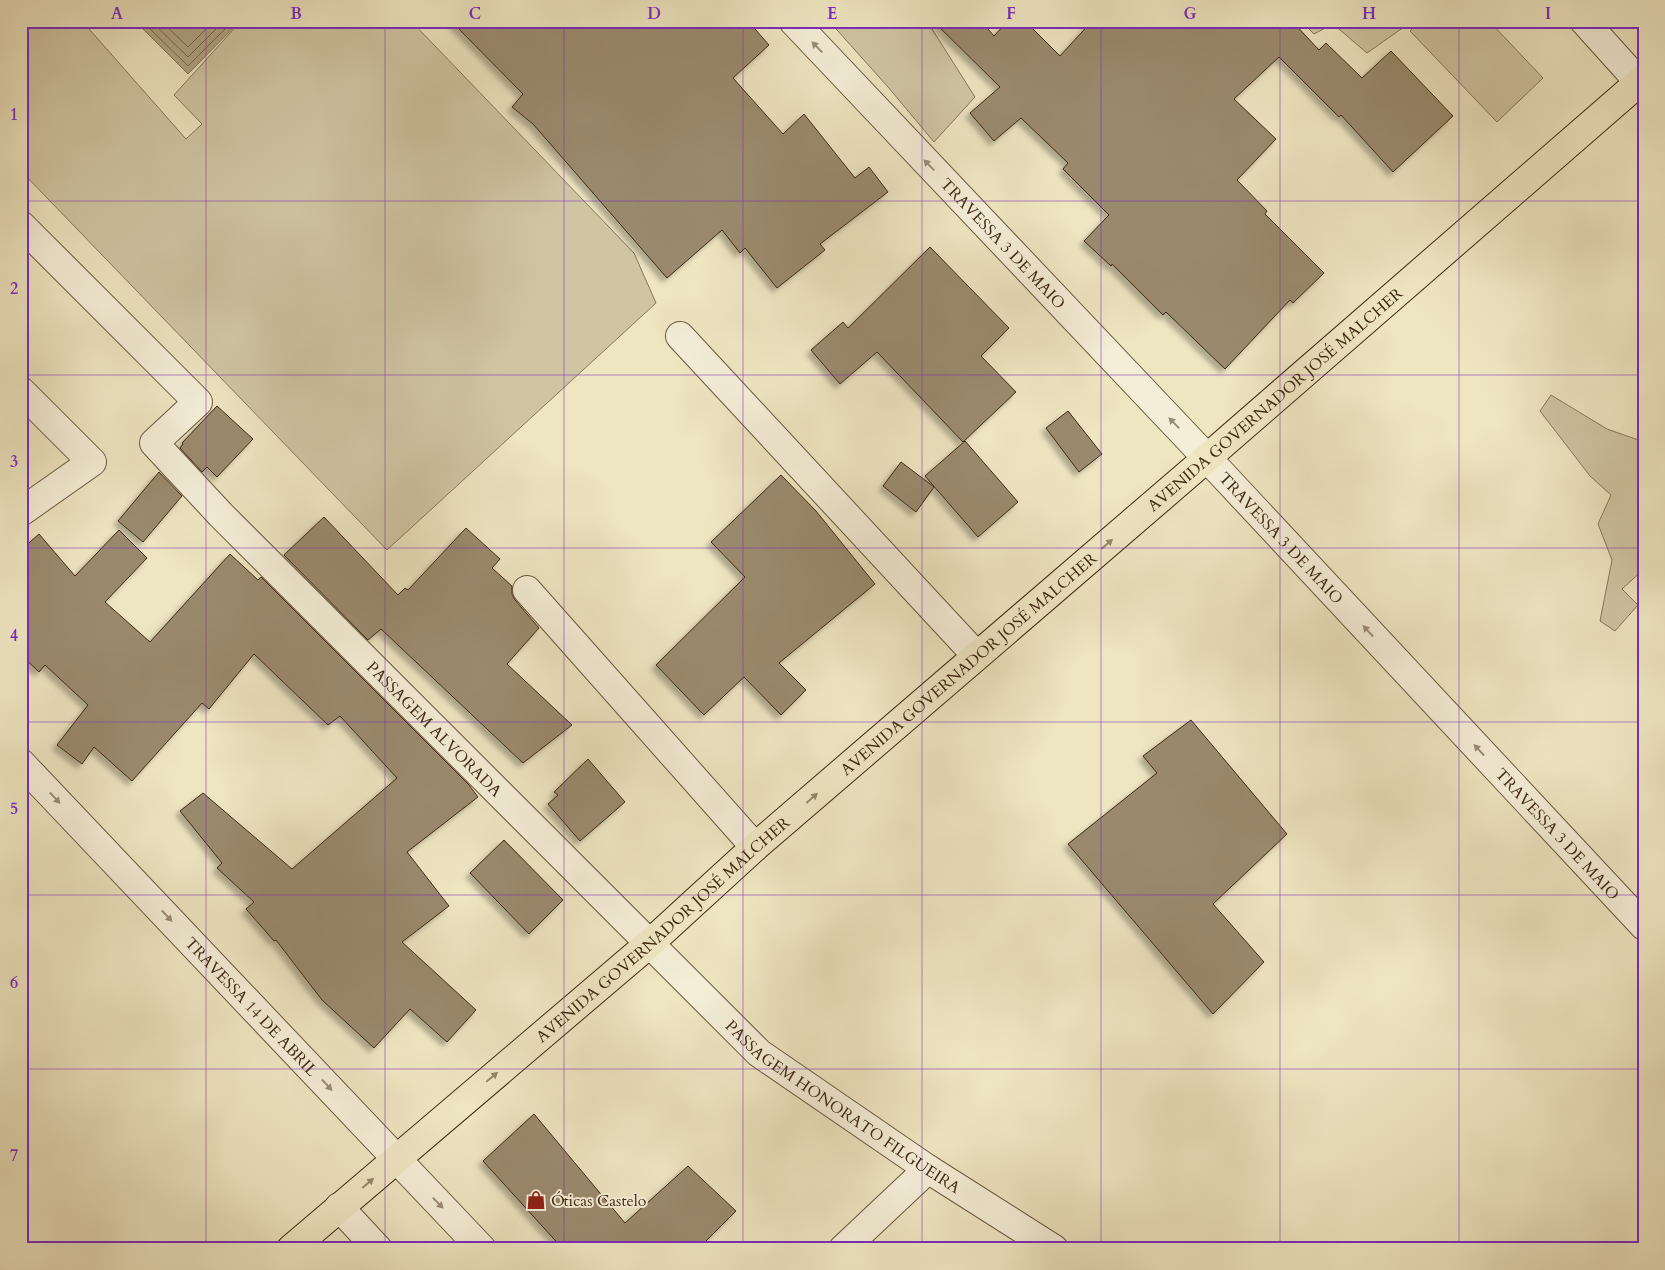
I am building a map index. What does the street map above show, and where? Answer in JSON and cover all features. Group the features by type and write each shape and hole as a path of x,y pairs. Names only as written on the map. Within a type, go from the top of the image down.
{"main road":[{"name":"AVENIDA GOVERNADOR JOSÉ MALCHER","path":"294,1248 396,1158 649,944 755,847 1207,458 1641,80"}],"street":[{"name":"TRAVESSA 3 DE MAIO","path":"793,21 1207,458 1644,926"},
{"path":"1584,21 1641,80"},
{"name":"PASSAGEM ALVORADA","path":"21,225 198,402 154,443 221,515 649,944"},
{"path":"680,336 976,655"},
{"path":"21,391 92,462 21,512"},
{"path":"527,590 755,847"},
{"name":"TRAVESSA 14 DE ABRIL","path":"21,763 482,1249"},
{"name":"PASSAGEM HONORATO FILGUEIRA","path":"649,944 759,1053 928,1169 1054,1249"},
{"path":"843,1249 928,1169"},
{"path":"339,1207 369,1248"}],"path":[{"path":"37,21 41,25"}],"shaded area":[{"path":"21,21 82,21 186,139 202,124 174,95 241,21 411,21 634,253 656,303 387,550 21,171"},
{"path":"829,21 927,21 975,97 934,142"},
{"path":"1301,21 1400,21 1404,27 1367,53 1333,24 1314,34"},
{"path":"1420,21 1489,21 1543,78 1497,122 1410,31"},
{"path":"1551,395 1607,429 1644,442 1644,569 1622,589 1638,605 1615,631 1600,621 1612,560 1598,524 1611,495 1590,476 1540,411"}],"water":[{"path":"135,21 240,21 188,74"}],"building":[{"path":"451,21 748,21 769,45 733,78 783,134 804,114 855,178 869,167 888,192 820,244 825,250 777,288 745,248 740,253 722,230 667,278 533,124 512,107 523,94"},
{"path":"933,21 981,21 994,36 1008,21 1025,21 1060,56 1092,21 1292,21 1319,50 1326,43 1362,78 1391,51 1453,116 1393,172 1341,115 1339,117 1279,57 1234,99 1276,139 1237,180 1267,211 1265,214 1324,273 1293,303 1290,300 1225,369 1166,312 1163,315 1112,264 1111,266 1084,241 1109,215 1063,169 1068,163 1021,118 994,141 970,113 1000,87"},
{"path":"930,247 1009,328 981,356 1016,392 963,442 877,352 840,384 811,350 843,322 848,328"},
{"path":"217,406 253,439 217,477 207,467 202,472 180,448 182,443"},
{"path":"1068,411 1102,454 1079,472 1046,428"},
{"path":"965,441 1018,502 978,537 925,476"},
{"path":"901,462 934,487 916,512 883,486"},
{"path":"159,472 182,496 143,542 118,521"},
{"path":"781,475 816,511 875,584 779,663 806,690 781,715 744,677 704,715 656,665 745,577 711,542"},
{"path":"324,517 398,595 405,588 408,590 466,528 500,559 492,568 512,586 512,594 515,600 539,628 507,664 572,725 523,763 381,629 368,640 284,555"},
{"path":"119,530 147,558 105,602 150,642 230,554 258,580 261,577 469,785 478,797 407,852 449,906 402,942 476,1010 447,1042 410,1009 374,1048 322,1000 276,940 274,941 246,909 254,902 217,868 222,863 180,811 203,793 292,869 397,778 340,716 328,725 254,654 209,709 202,703 132,781 94,747 82,764 57,745 88,705 45,665 39,672 21,655 21,550 39,534 75,576"},
{"path":"1191,720 1287,834 1213,904 1264,962 1213,1014 1068,844 1157,773 1143,756"},
{"path":"588,759 625,802 580,841 548,804 558,795 554,792"},
{"path":"504,840 563,900 529,934 470,873"},
{"path":"534,1114 625,1223 688,1166 736,1211 698,1249 563,1249 483,1161"}],"place":[{"name":"Óticas Castelo","path":"536,1200"}]}
